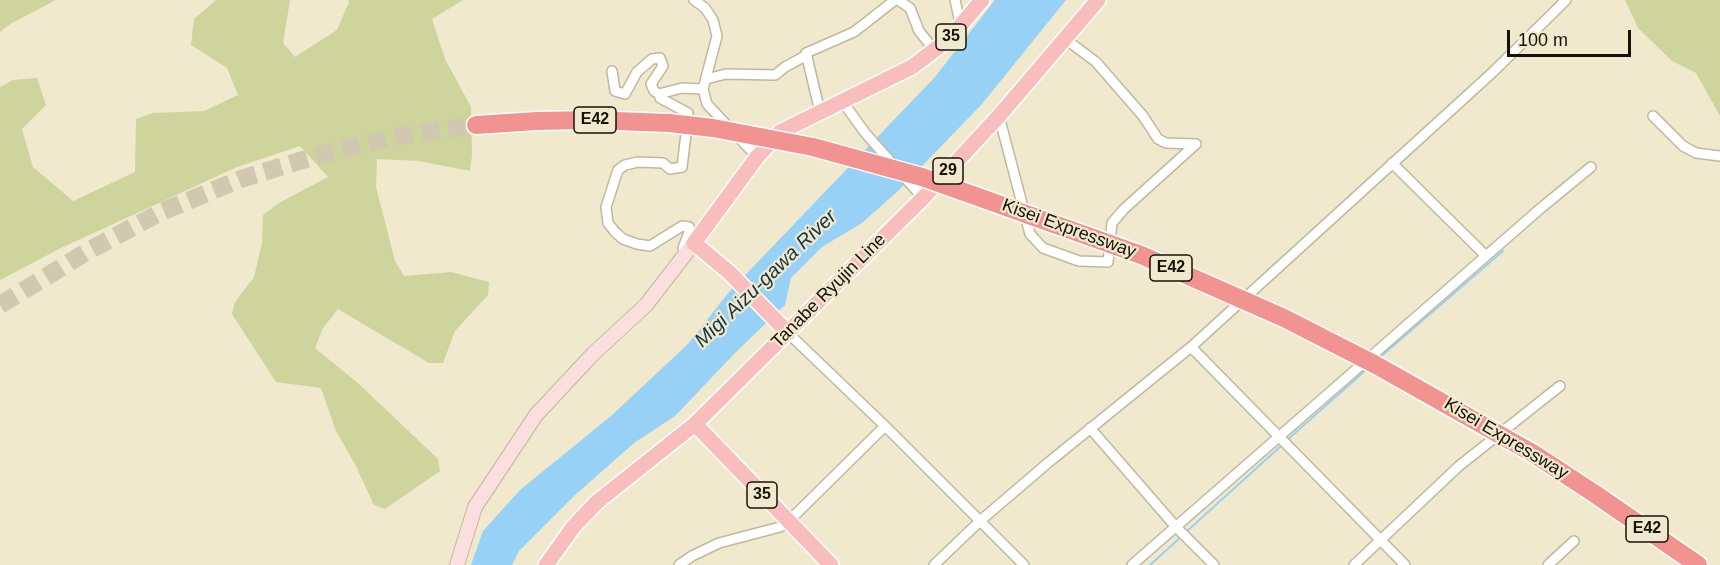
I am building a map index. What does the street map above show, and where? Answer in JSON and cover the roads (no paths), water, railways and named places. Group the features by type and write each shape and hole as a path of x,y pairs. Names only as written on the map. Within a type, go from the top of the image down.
{"highway":[{"name":"Kisei Expressway","path":"477,125 589,120 669,123 713,128 813,147 912,174 977,195 1141,255 1284,318 1376,365 1515,443 1595,494 1698,565"}],"main road":[{"name":"35","path":"690,249 757,158 780,132 912,67 935,51 961,27 982,0"},
{"name":"Tanabe Ryujin Line","path":"546,565 574,525 597,502 695,424 784,329 923,198 999,116 1098,0"},
{"path":"690,249 730,273 784,329"},
{"name":"35","path":"695,424 831,565"}],"street":[{"path":"694,0 705,8 713,20 717,36 704,89 707,104 757,158"},
{"path":"820,112 806,53 854,32 896,0 910,8 919,31 935,51"},
{"path":"955,0 961,27"},
{"path":"934,565 980,521 1191,347 1493,72 1566,0"},
{"path":"999,116 1030,234 1043,248 1079,261 1108,262 1112,223 1124,209 1196,144 1167,143 1158,139 1143,116 1096,62 1064,38"},
{"path":"706,79 726,74 775,75 807,56"},
{"path":"612,71 615,91 625,94 637,72 652,58 660,58 663,66 651,84 654,91 659,94 660,98 688,113 687,117"},
{"path":"659,94 682,88 704,89"},
{"path":"842,101 866,134 923,198"},
{"path":"1653,116 1683,146 1696,153 1720,156"},
{"path":"686,134 682,167 670,169 663,163 638,162 625,165 618,170 606,207 608,223 623,239 650,246 682,226 689,227 683,248 690,249"},
{"path":"1392,163 1486,256"},
{"path":"1132,565 1591,167"},
{"path":"457,565 476,507 536,415 586,361 646,305 690,249"},
{"path":"784,329 885,426 1023,565"},
{"path":"1191,347 1405,565"},
{"path":"1354,565 1459,466 1560,386"},
{"path":"678,565 719,543 780,527 885,426"},
{"path":"1090,428 1176,527 1214,565"},
{"path":"1548,565 1574,541"}],"water":[{"name":"Migi Aizu-gawa River","path":"995,0 1066,0 982,104 899,190 862,223 822,247 791,278 785,305 675,416 634,443 574,496 519,551 512,565 471,565 483,531 520,490 611,416 688,344 729,292 935,77"}],"waterway":[{"path":"1378,359 1503,251"},
{"path":"1286,441 1367,369"},
{"path":"1186,532 1282,445"},
{"path":"1150,565 1182,536"}],"tunnel":[{"path":"0,305 88,251 161,212 241,179 319,155 395,137 476,125"}]}
